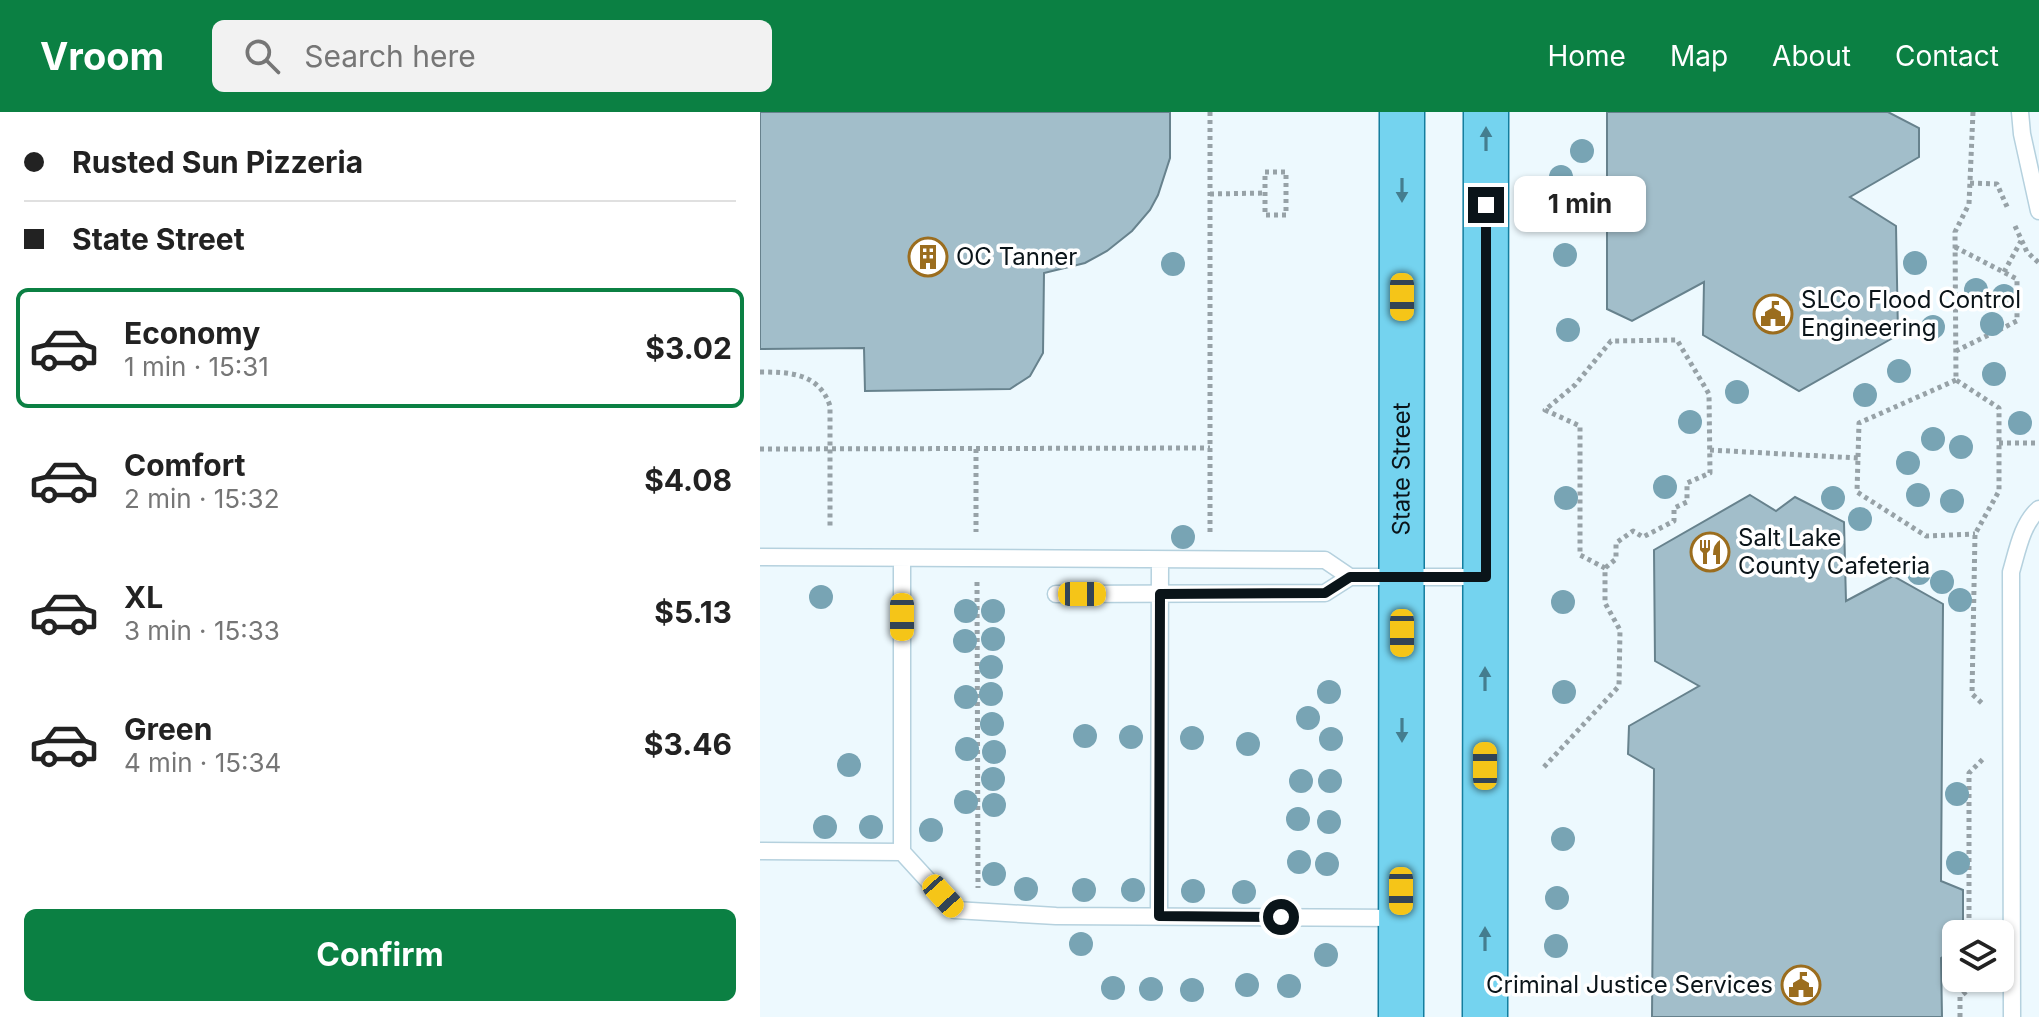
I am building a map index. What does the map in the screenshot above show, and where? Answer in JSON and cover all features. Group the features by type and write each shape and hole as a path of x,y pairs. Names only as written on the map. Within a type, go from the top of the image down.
{"main road":[{"name":"State Street","path":"1401,1017 1402,112"},
{"path":"1485,1017 1486,112"}],"lane":[{"path":"2020,112 2039,211"},
{"path":"2012,1017 2011,572 2031,534 2033,514 2039,509"},
{"path":"760,557 1325,560 1350,577"},
{"path":"902,558 902,852 955,910 1056,916 1401,918"},
{"path":"1159,916 1160,560"},
{"path":"1056,594 1325,593 1350,577 1486,577"},
{"path":"760,851 902,852"}],"path":[{"path":"1210,112 1210,560"},
{"path":"1956,380 1955,232 1969,204 1973,112"},
{"path":"1265,172 1286,172 1286,215 1265,215 1265,193 1265,172"},
{"path":"1970,183 1997,184 2027,252 2039,263"},
{"path":"1210,194 1265,193"},
{"path":"2004,272 2022,241"},
{"path":"1955,247 2017,279 2017,321 1956,351"},
{"path":"1677,340 1709,394 1710,473 1687,483 1687,502 1674,508 1674,521 1643,537 1633,531 1616,543 1616,559 1605,568 1580,555 1580,426 1545,410 1575,385 1611,341 1677,340"},
{"path":"760,372 786,372 803,376 826,394 830,406 830,527"},
{"path":"1956,380 1999,408 1999,491 1975,534 1972,694 1984,705 1984,719"},
{"path":"1956,380 1859,423 1857,492 1926,536 1975,534"},
{"path":"1999,443 2039,443"},
{"path":"760,449 1210,448"},
{"path":"976,449 978,912"},
{"path":"1710,450 1858,458"},
{"path":"1544,767 1619,686 1620,630 1605,603 1605,568"},
{"path":"1969,920 1969,773 1983,760 1983,746"},
{"path":"1960,1017 1960,997 1966,992"}],"building":[{"name":"OC Tanner","path":"760,112 1170,112 1170,158 1158,195 1132,231 1107,251 1085,263 1044,273 1043,353 1030,376 1010,389 865,391 864,348 760,349"},
{"path":"1607,112 1888,112 1919,128 1919,157 1850,197 1896,226 1898,335 1799,391 1703,335 1704,282 1632,321 1607,309"},
{"path":"1750,495 1776,511 1795,497 1844,522 1846,601 1893,576 1943,604 1941,881 1963,890 1963,920 1942,920 1942,1017 1652,1017 1654,769 1628,754 1629,726 1699,686 1655,661 1654,550"}],"place":[{"name":"OC Tanner","path":"928,257"},
{"name":"SLCo Flood Control Engineering","path":"1773,314"},
{"name":"Salt Lake County Cafeteria","path":"1710,552"},
{"name":"Criminal Justice Services","path":"1801,985"}],"route":[{"path":"1281,917 1159,916 1160,594 1325,593 1350,577 1486,577 1486,205"}]}
